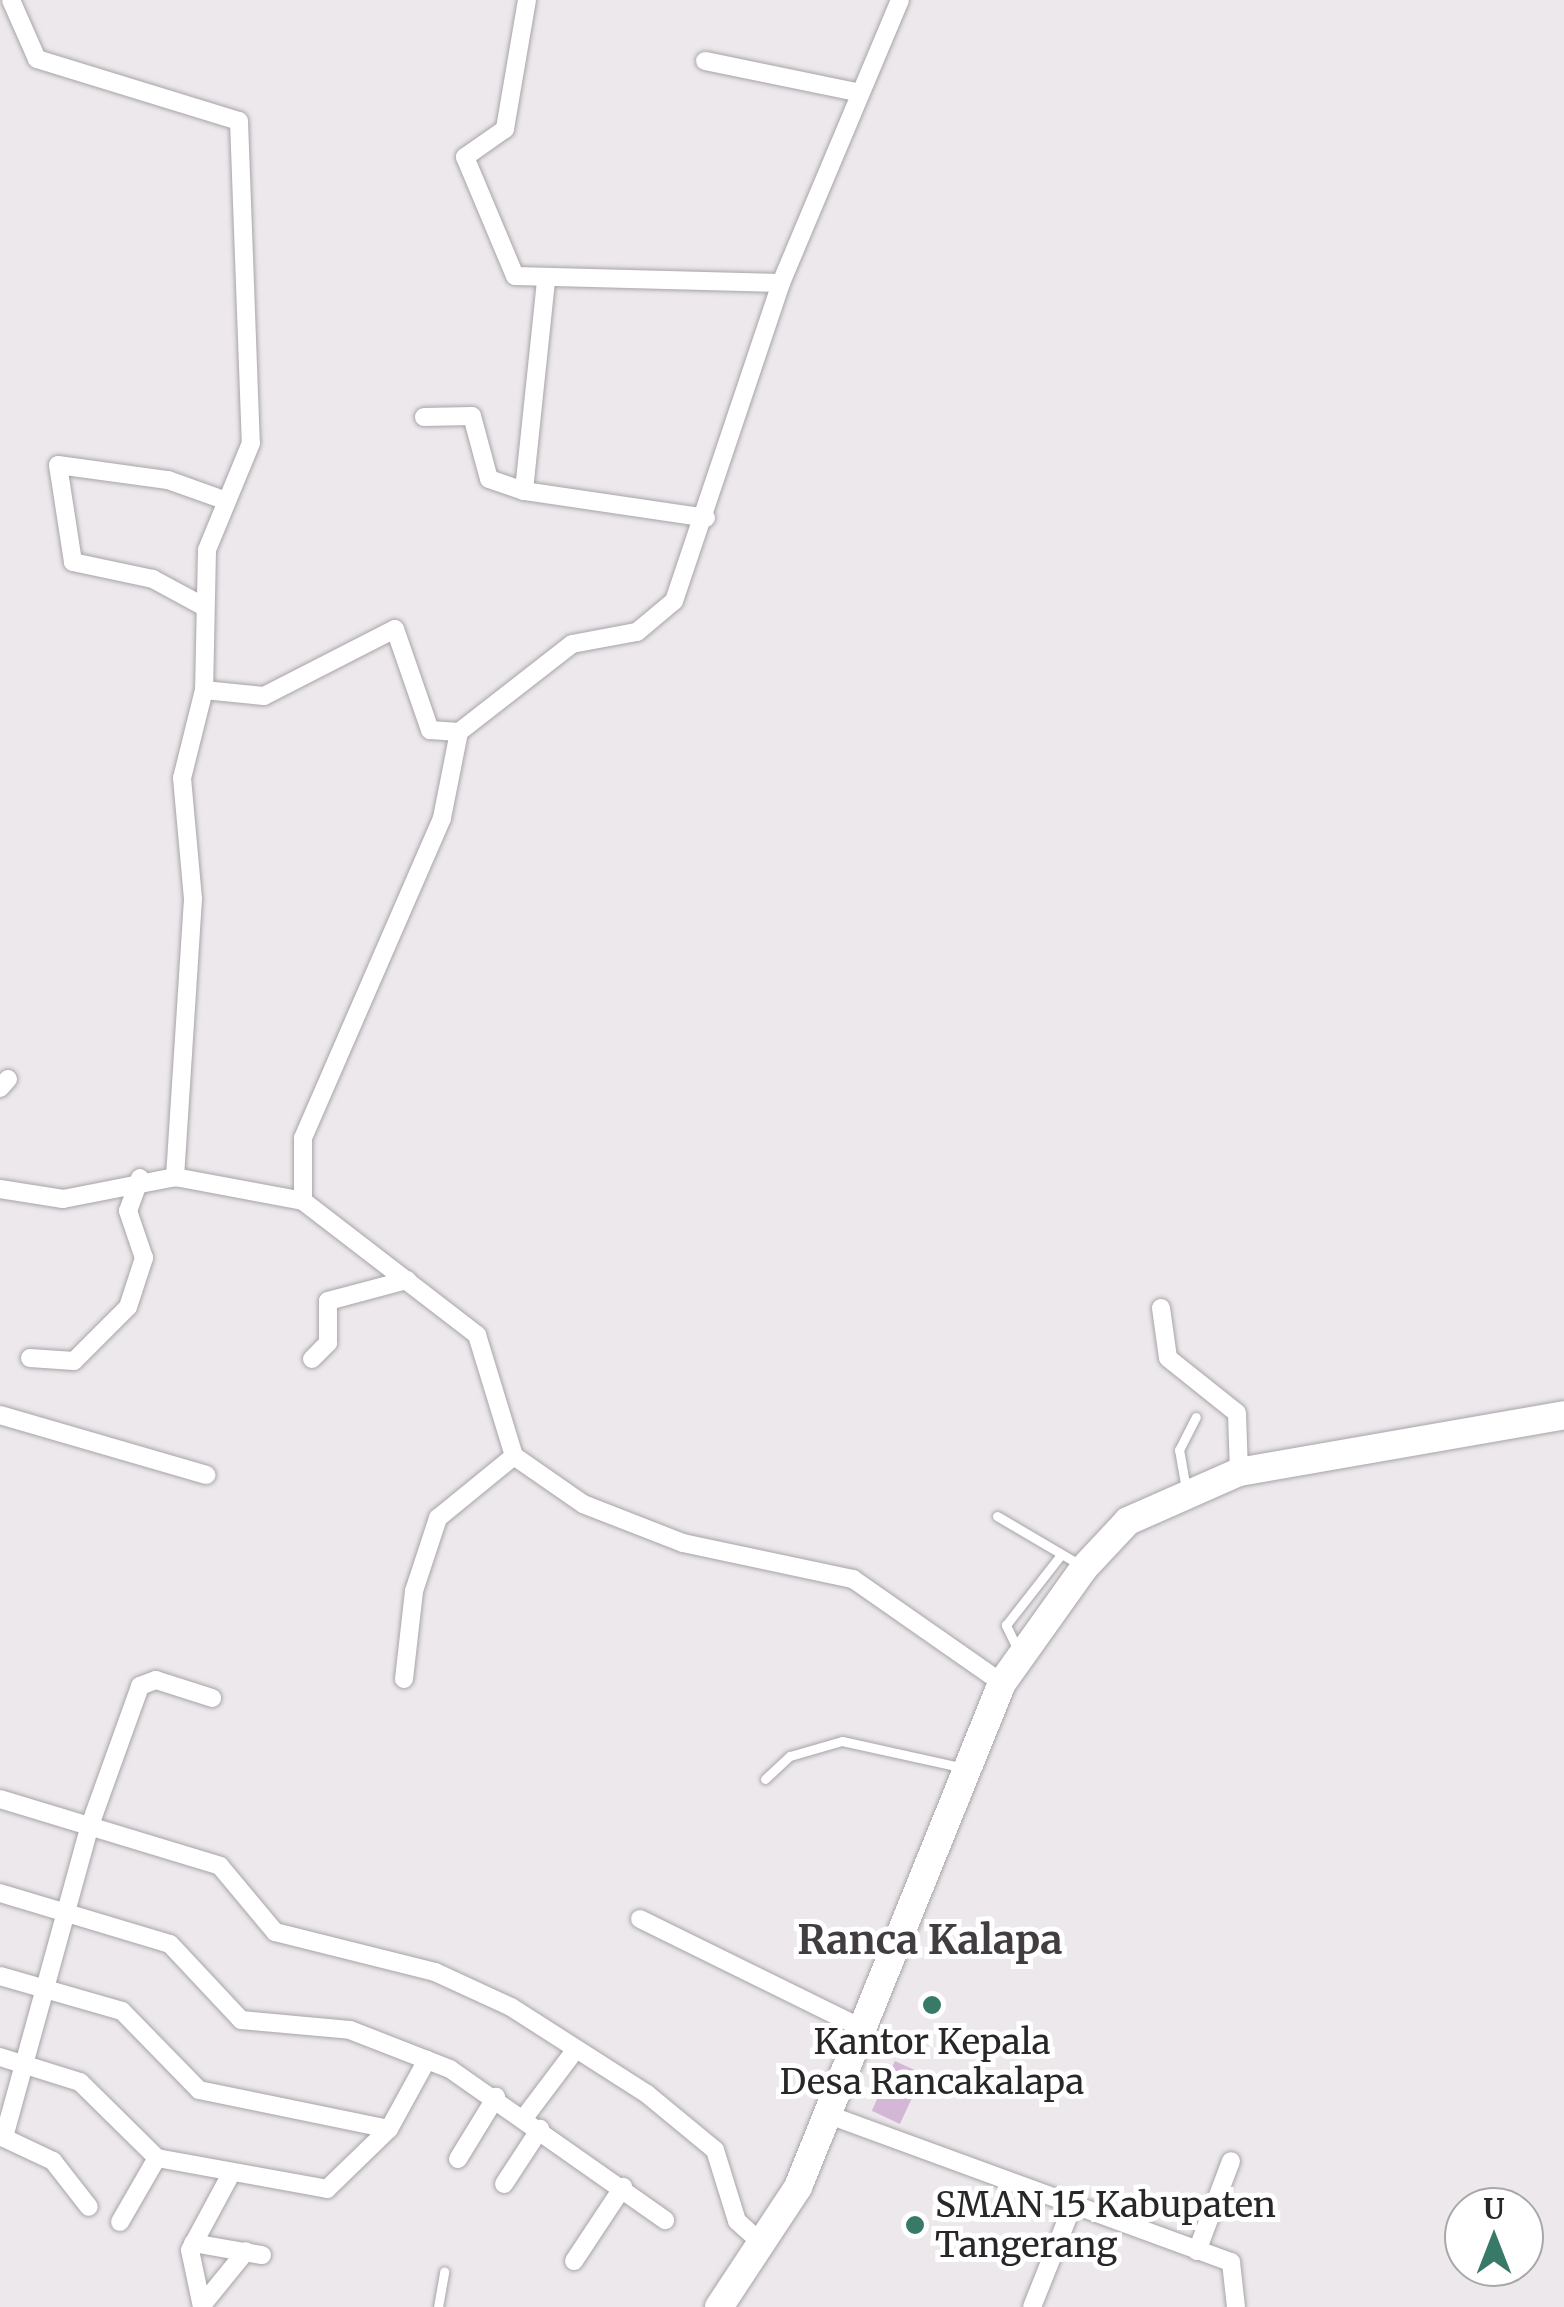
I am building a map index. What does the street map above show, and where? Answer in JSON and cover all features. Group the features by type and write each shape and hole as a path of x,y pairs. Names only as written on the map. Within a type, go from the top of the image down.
{"main road":[{"path":"719,2307 764,2245 830,2115 1002,1682 1072,1562 1128,1521 1187,1491 1239,1472 1564,1415"}],"street":[{"path":"11,0 37,59 239,121 252,443 244,474 221,499 201,605 204,690 182,778 193,900 175,1178"},
{"path":"527,0 505,129 465,158 514,276 546,282 781,284"},
{"path":"304,1201 303,1138 442,818 459,732 572,644 647,626 674,600 706,518 781,284 856,92 900,0"},
{"path":"705,61 856,92"},
{"path":"524,490 546,282"},
{"path":"424,417 472,416 489,479 524,490 706,518"},
{"path":"201,605 153,579 73,562 58,465 168,480 221,499"},
{"path":"204,690 264,696 395,629 430,730 459,732"},
{"path":"30,1358 74,1361 128,1308 144,1258 128,1211 140,1178"},
{"path":"0,1189 63,1199 140,1178 175,1178 304,1201 477,1335 514,1456 583,1504 683,1543 853,1580 1002,1682"},
{"path":"312,1359 328,1342 328,1300 407,1280"},
{"path":"1161,1308 1168,1358 1237,1413 1239,1472"},
{"path":"0,1415 206,1475"},
{"path":"404,1679 414,1591 438,1518 514,1456"},
{"path":"89,2207 53,2162 2,2137 89,1828 140,1686 156,1680 212,1698"},
{"path":"0,1799 220,1866 275,1932 435,1972 576,2049 715,2150 737,2222 764,2245"},
{"path":"0,1894 170,1944 241,2020 350,2030 427,2060 496,2097 664,2220"},
{"path":"640,1918 862,2028"},
{"path":"0,1976 136,2020 199,2090 389,2128"},
{"path":"524,2118 576,2049"},
{"path":"0,2057 80,2082 156,2158 231,2174 339,2187 389,2128 427,2060"},
{"path":"458,2160 496,2097"},
{"path":"830,2115 1197,2251 1237,2270 1236,2307"},
{"path":"504,2184 540,2129"},
{"path":"120,2222 156,2158"},
{"path":"1197,2251 1231,2161"},
{"path":"203,2306 193,2244 231,2174"},
{"path":"574,2261 623,2187"},
{"path":"1032,2307 1072,2207"},
{"path":"193,2244 254,2253 203,2306"}],"lane":[{"path":"1187,1491 1179,1450 1196,1417"},
{"path":"997,1516 1072,1562"},
{"path":"766,1779 808,1746 842,1741 968,1768"},
{"path":"438,2307 444,2272"}],"shaded area":[{"path":"895,2061 923,2074 900,2124 872,2111"}],"place":[{"name":"Kantor Kepala Desa Rancakalapa","path":"932,2005"},
{"name":"SMAN 15 Kabupaten Tangerang","path":"915,2225"}],"district":[{"name":"Ranca Kalapa","path":"930,1940"}]}
